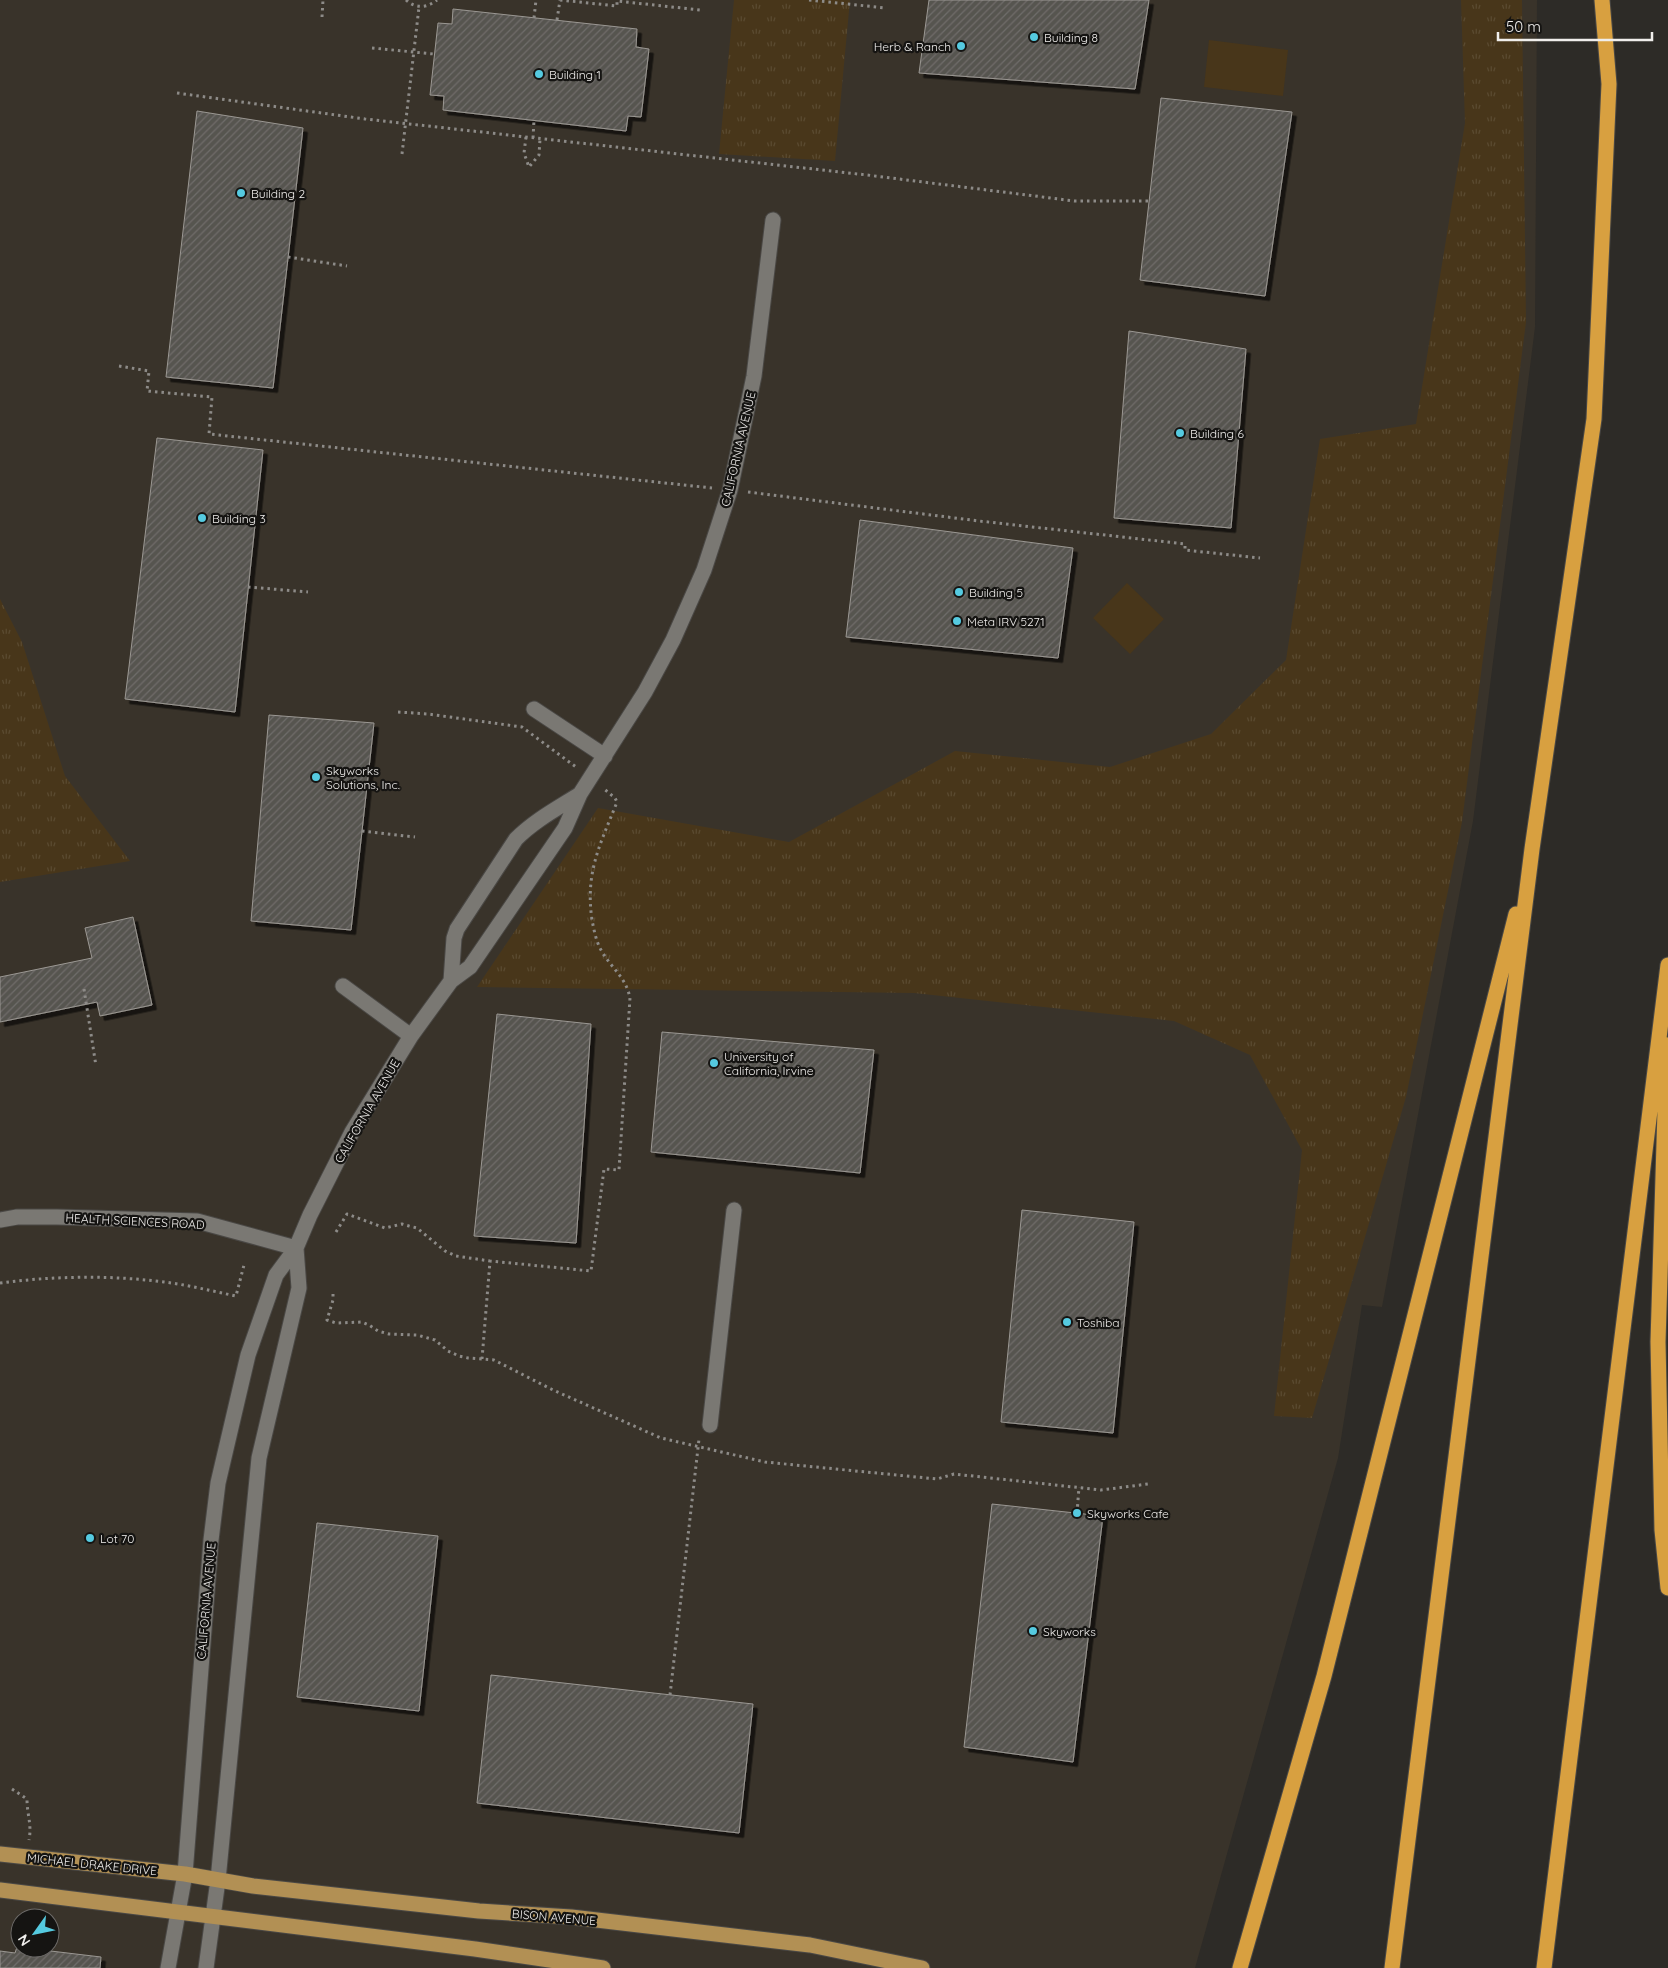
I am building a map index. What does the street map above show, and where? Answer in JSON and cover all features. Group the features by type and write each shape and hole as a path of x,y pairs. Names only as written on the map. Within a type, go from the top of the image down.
{"highway":[{"path":"1392,1968 1532,849 1594,419 1609,84 1602,0"},
{"path":"1240,1968 1324,1676 1532,849"},
{"path":"1544,1968 1668,965"},
{"path":"1668,1017 1658,1342 1662,1530 1668,1588"}],"main road":[{"name":"MICHAEL DRAKE DRIVE","path":"0,1854 185,1874"},
{"name":"BISON AVENUE","path":"185,1874 254,1886 480,1911 572,1917 810,1945 922,1968"},
{"path":"0,1890 475,1949 602,1968"}],"street":[{"name":"CALIFORNIA AVENUE","path":"168,1968 185,1874 211,1540 218,1484 248,1355 276,1275 296,1248 310,1215 352,1132 411,1036 451,981 470,967 566,828 580,794 645,692 673,640 704,570 730,490 754,376 773,220"},
{"path":"534,709 605,756"},
{"name":"CALIFORNIA AVENUE","path":"451,981 454,938 457,929 516,839 540,819 580,794"},
{"path":"343,986 411,1036"},
{"path":"705,1428 734,1210"},
{"name":"HEALTH SCIENCES ROAD","path":"0,1220 17,1217 57,1217 197,1221 296,1248"},
{"name":"CALIFORNIA AVENUE","path":"206,1968 218,1880 259,1458 299,1288 296,1248"}],"path":[{"path":"322,17 323,0"},
{"path":"406,0 419,6 428,6 437,0"},
{"path":"534,18 536,0"},
{"path":"557,20 560,0 601,2 617,6 617,1 700,10"},
{"path":"809,0 886,8"},
{"path":"402,154 419,6"},
{"path":"372,48 434,54"},
{"path":"177,93 405,124 979,188 1074,201 1149,201"},
{"path":"533,138 534,120"},
{"path":"526,137 524,153 529,168 539,155 540,139"},
{"path":"288,257 347,266"},
{"path":"119,366 149,371 147,391 212,397 208,434 730,490 1185,544 1185,550 1260,558"},
{"path":"248,587 308,592"},
{"path":"336,1232 347,1214 385,1228 402,1224 417,1228 445,1251 456,1256 591,1271 604,1169 619,1170 630,998 628,985 600,948 593,927 590,889 597,851 617,802 615,798 590,777 522,727 428,714 398,712"},
{"path":"362,831 416,837"},
{"path":"84,989 96,1066"},
{"path":"482,1359 490,1260"},
{"path":"0,1283 30,1279 94,1277 163,1282 236,1296 244,1265"},
{"path":"670,1695 705,1428"},
{"path":"1077,1513 1079,1487"},
{"path":"12,1790 27,1799 27,1813 32,1826 29,1841"}],"shaded area":[{"name":"University of California, Irvine","path":"0,0 1537,0 1535,327 1473,821 1382,1307 1362,1305 1338,1458 1195,1968 0,1968"}],"green space":[{"path":"734,0 850,0 835,161 719,154"},
{"path":"1461,0 1522,0 1526,322 1462,822 1406,1097 1312,1418 1274,1416 1302,1150 1250,1055 1174,1021 914,993 477,987 598,808 789,842 955,751 1110,767 1211,734 1286,660 1320,439 1416,424 1465,123"},
{"path":"1209,40 1288,50 1283,96 1204,87"},
{"path":"1127,583 1164,619 1130,654 1093,618"},
{"path":"0,599 22,642 65,776 130,861 0,882"}],"building":[{"name":"Building 8","path":"929,0 1149,0 1135,89 919,73"},
{"name":"Building 1","path":"453,9 637,29 636,47 649,49 641,117 628,116 626,131 443,110 444,96 430,95 438,23 452,24"},
{"path":"1161,98 1292,112 1265,296 1140,280"},
{"name":"Building 2","path":"197,111 303,128 273,388 166,377"},
{"name":"Building 6","path":"1129,331 1246,349 1231,528 1114,518"},
{"name":"Building 3","path":"157,438 263,450 235,712 125,699"},
{"name":"Building 5","path":"860,520 1073,548 1058,658 846,637"},
{"name":"Skyworks Solutions, Inc.","path":"269,715 374,723 351,930 251,921"},
{"path":"133,917 152,1005 100,1016 97,1002 0,1022 0,977 92,958 85,928"},
{"path":"497,1014 591,1024 576,1243 474,1236"},
{"path":"662,1032 874,1050 860,1173 651,1152"},
{"name":"Toshiba","path":"1022,1210 1134,1222 1113,1433 1001,1422"},
{"name":"Skyworks","path":"992,1504 1103,1516 1073,1762 964,1747"},
{"path":"317,1523 438,1536 419,1711 297,1697"},
{"path":"491,1675 753,1704 739,1833 477,1803"},
{"path":"0,1951 10,1952 10,1958 60,1958 60,1952 101,1957 100,1968 0,1968"}],"place":[{"name":"Building 8","path":"1034,37"},
{"name":"Herb & Ranch","path":"961,46"},
{"name":"Building 1","path":"539,74"},
{"name":"Building 2","path":"241,193"},
{"name":"Building 6","path":"1180,433"},
{"name":"Building 3","path":"202,518"},
{"name":"Building 5","path":"959,592"},
{"name":"Meta IRV 5271","path":"957,621"},
{"name":"Skyworks Solutions, Inc.","path":"316,777"},
{"name":"University of California, Irvine","path":"714,1063"},
{"name":"Toshiba","path":"1067,1322"},
{"name":"Skyworks Cafe","path":"1077,1513"},
{"name":"Lot 70","path":"90,1538"},
{"name":"Skyworks","path":"1033,1631"}]}
